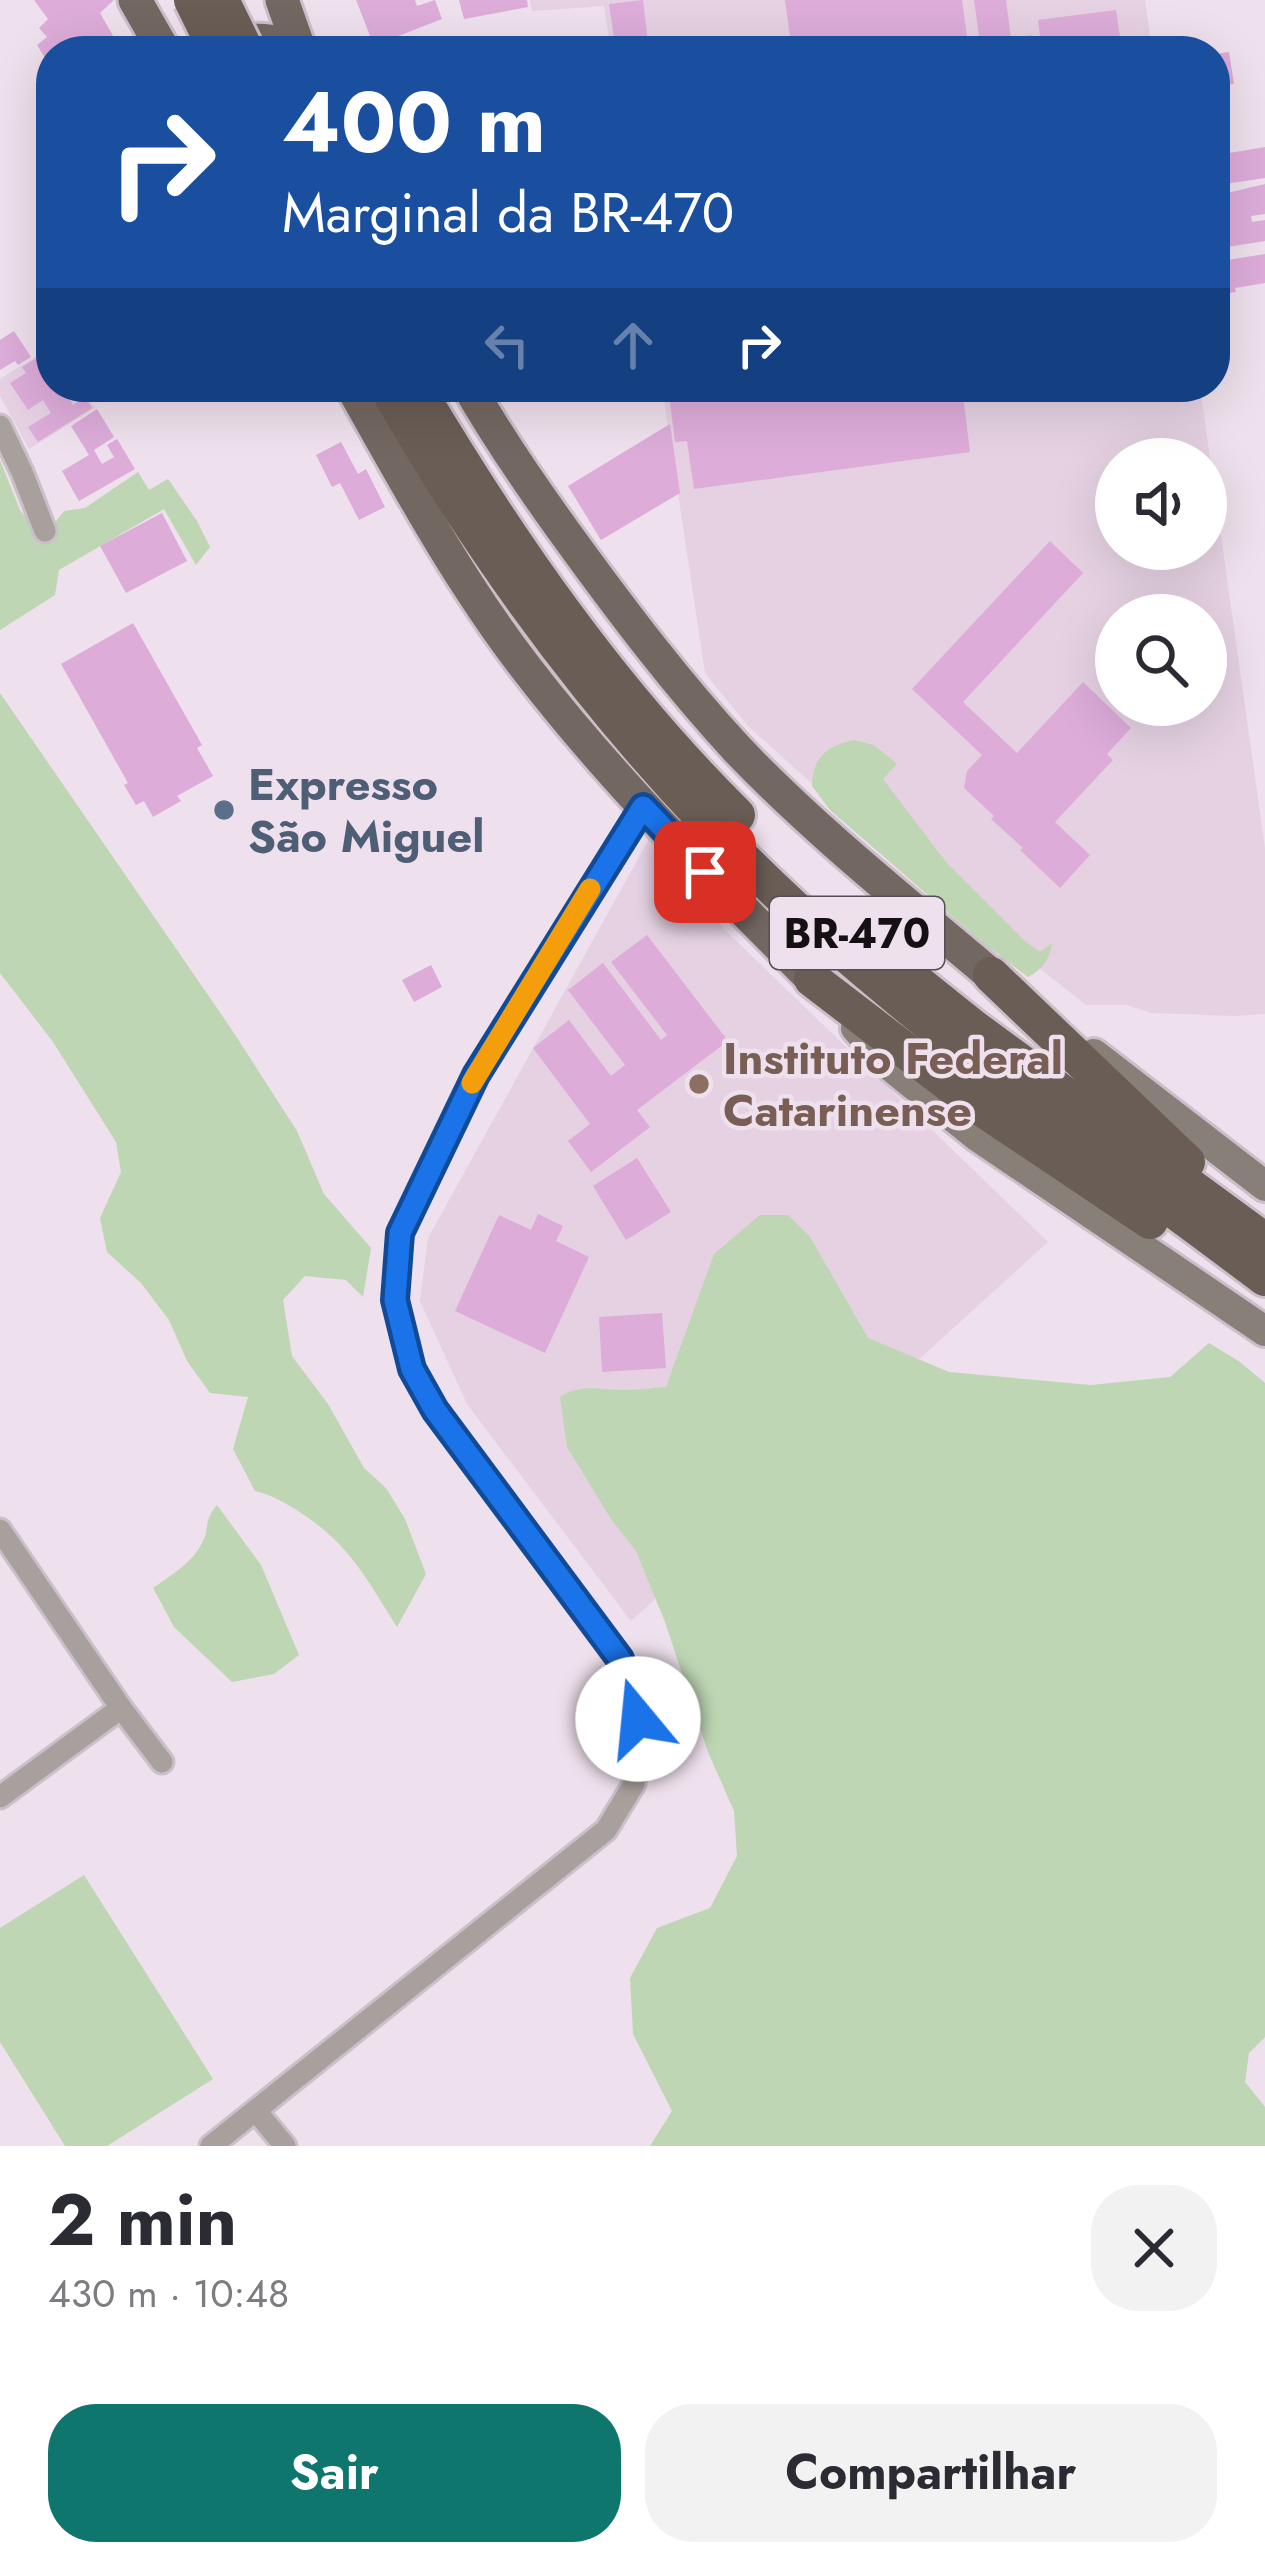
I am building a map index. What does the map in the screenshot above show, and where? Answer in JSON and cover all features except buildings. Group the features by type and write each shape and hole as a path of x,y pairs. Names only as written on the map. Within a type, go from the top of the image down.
{"highway":[{"path":"192,0 212,36"},
{"path":"221,0 239,36"},
{"name":"BR-470","path":"396,402 499,567 591,691 699,813 838,948 957,1048 1265,1278"},
{"name":"BR-470","path":"426,402 566,615 612,676 718,796 871,945 974,1028 1265,1237"},
{"path":"991,975 1265,1237"},
{"path":"812,979 974,1103 1265,1298"}],"main road":[{"path":"135,0 155,36"},
{"path":"154,0 181,6 208,0"},
{"path":"282,0 295,36"},
{"path":"360,402 478,601 558,710 643,807 893,1068 976,1136 1265,1331"},
{"path":"479,402 608,592 738,749 850,856 991,975 1265,1186"}],"street":[{"path":"0,427 45,531"},
{"path":"211,2146 606,1830 634,1784 638,1719 620,1659 435,1410 412,1369 395,1300 400,1233 476,1075 643,807"},
{"path":"0,1530 162,1762"},
{"path":"0,1796 121,1708"},
{"path":"256,2111 285,2146"}],"shaded area":[{"path":"530,0 1145,0 1150,36 609,36 604,6 532,11"},
{"path":"36,356 36,402 91,402 95,408 29,449 0,396 0,379"},
{"path":"664,402 1202,402 1207,438 1095,438 1095,570 1226,570 1265,848 1265,1014 1151,1013 1127,1005 1086,1005 858,825 748,726 705,673"},
{"name":"Instituto Federal Catarinense","path":"649,839 726,931 1048,1242 631,1621 467,1404 420,1301 428,1238"}],"green space":[{"path":"0,460 20,510 38,534 64,511 85,508 138,472 149,490 168,479 210,547 196,565 164,509 59,570 55,595 0,630"},
{"path":"0,693 230,1027 297,1131 324,1194 371,1248 363,1297 346,1280 305,1276 283,1300 292,1356 328,1404 364,1468 386,1488 405,1519 426,1574 397,1627 331,1536 288,1505 255,1491 233,1449 248,1397 210,1393 187,1361 169,1320 141,1283 107,1252 100,1218 121,1172 116,1142 53,1042 0,973"},
{"path":"854,740 874,745 897,764 883,779 946,862 1027,943 1040,952 1052,943 1038,970 1028,977 983,943 830,810 812,786 815,767 829,750"},
{"path":"760,1215 788,1215 810,1237 868,1338 949,1372 1091,1385 1170,1377 1209,1343 1265,1383 1265,2037 1249,2053 1245,2082 1265,2107 1265,2146 650,2146 672,2111 633,2034 630,1978 657,1928 710,1908 737,1856 734,1811 636,1551 567,1447 560,1397 583,1389 666,1387 714,1254"},
{"path":"217,1505 261,1565 299,1655 274,1674 232,1682 174,1627 153,1588 194,1556"},
{"path":"84,1875 213,2079 107,2146 65,2146 0,2042 0,1928"}],"slow traffic":[{"path":"472,1083 590,889"}],"place":[{"name":"Expresso São Miguel","path":"224,810"},
{"name":"Instituto Federal Catarinense","path":"699,1084"}],"route":[{"path":"638,1719 620,1659 435,1410 412,1369 395,1300 400,1233 476,1075 643,807 705,872"}]}
